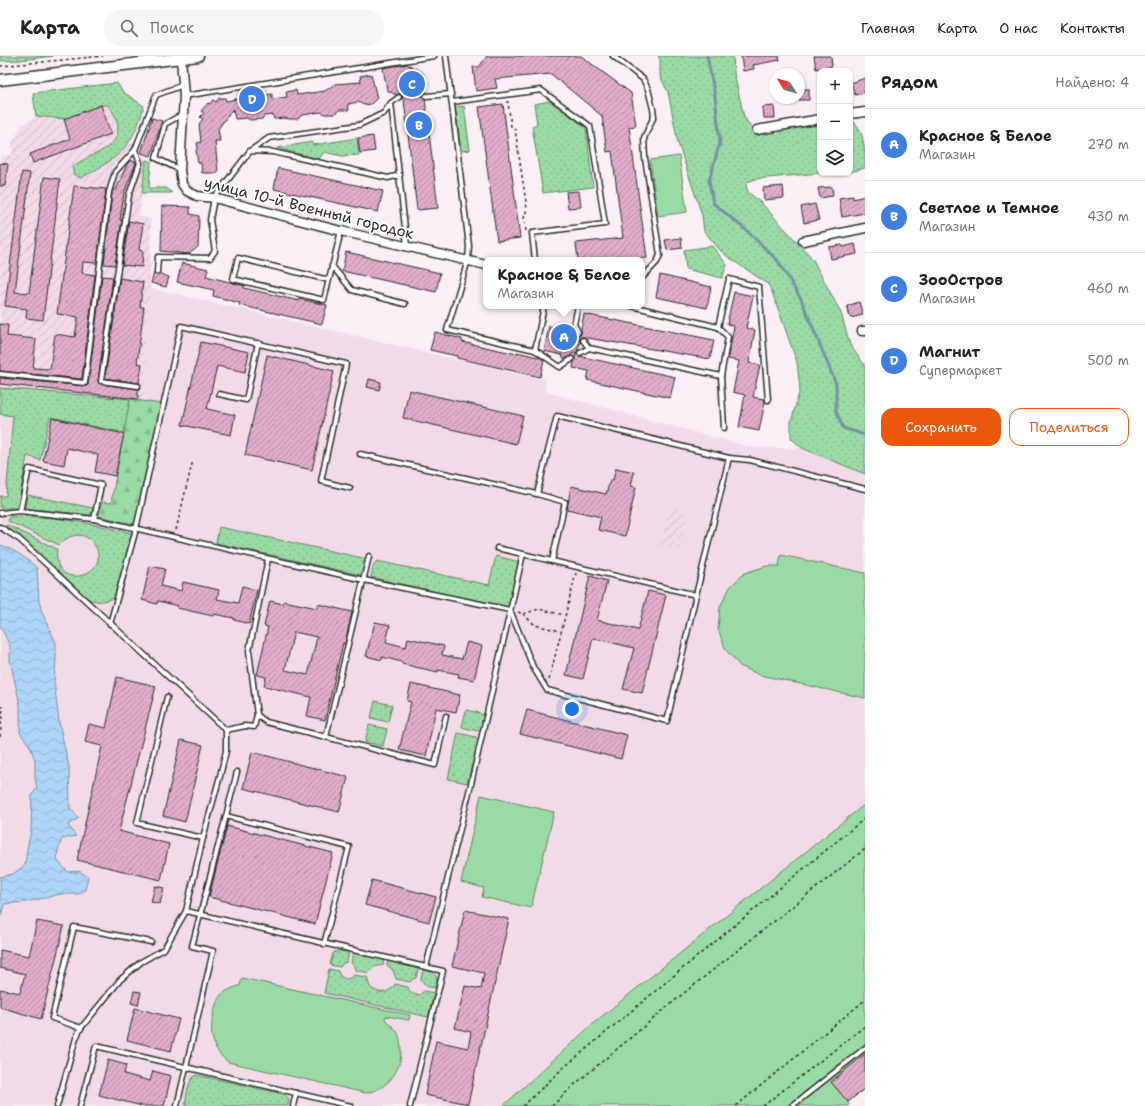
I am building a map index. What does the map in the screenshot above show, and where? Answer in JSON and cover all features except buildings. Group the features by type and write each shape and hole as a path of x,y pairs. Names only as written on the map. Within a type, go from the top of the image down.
{"street":[{"path":"0,80 103,68 140,60 198,56"},
{"name":"улица 10-й Военный городок","path":"181,58 184,96 180,170 182,184 187,191 197,196 214,198 341,231 483,264"},
{"path":"853,114 865,112"},
{"path":"757,130 817,120"},
{"path":"803,240 865,228"}],"lane":[{"path":"184,96 434,56"},
{"path":"446,56 469,246 468,260 447,330 535,350 560,368 572,359"},
{"path":"613,56 643,79 648,89 653,109 654,116 644,138 645,158 660,256 657,262 645,275"},
{"path":"0,374 85,383 109,192 115,172 135,150 156,95 183,85"},
{"path":"452,102 541,90 590,126 605,224 532,233 535,257"},
{"path":"426,96 451,94"},
{"path":"157,272 158,257 210,258 215,251 210,220 214,198 250,151 269,138 359,125 384,113 391,103 399,97"},
{"path":"391,103 407,246"},
{"path":"180,170 156,158 165,124 183,114"},
{"path":"135,150 140,163 129,195 100,381 138,386"},
{"path":"250,151 273,152 388,178 400,175"},
{"path":"329,280 238,258 233,279 324,300 329,280 332,266 341,231"},
{"path":"332,266 352,290 405,304"},
{"path":"718,327 729,279 759,287 768,400"},
{"path":"535,350 543,309"},
{"path":"577,309 574,324 578,332"},
{"path":"644,309 718,327 728,337 721,376 724,428"},
{"path":"110,624 136,529 181,326 346,364 321,481 350,488"},
{"path":"583,340 589,348"},
{"path":"219,394 246,400 258,343"},
{"path":"580,353 589,348 721,376"},
{"path":"537,494 557,416 730,458 750,460 865,489"},
{"path":"360,454 537,494 566,502 552,562"},
{"path":"510,610 533,667 546,690 667,721 730,458"},
{"path":"20,511 30,469 101,485 94,519"},
{"path":"0,513 20,511 94,519 268,559 510,610"},
{"path":"0,527 19,539 226,730 226,751 203,838 186,912 164,949 141,962 120,980 82,1028 76,1038 57,1106"},
{"path":"497,548 696,595"},
{"path":"426,967 471,784 523,554"},
{"path":"326,737 370,556"},
{"path":"226,730 245,726 254,727 257,715 249,651 268,559"},
{"path":"167,697 137,823 203,838"},
{"path":"257,715 266,722 435,765 446,716"},
{"path":"177,1106 213,951 192,946 237,772"},
{"path":"226,816 349,848 324,944"},
{"path":"186,912 201,914 443,971 410,1106"},
{"path":"82,1028 52,1018 74,927 151,942"},
{"path":"80,1106 96,1046 351,1106"},
{"path":"792,1106 865,1048"},
{"path":"292,1106 296,1093"}],"path":[{"path":"0,66 103,56"},
{"path":"501,103 508,102 511,127 515,129 527,209 524,218 526,232"},
{"path":"175,537 193,460"},
{"path":"546,690 578,568"},
{"path":"523,614 539,609 565,616"},
{"path":"510,610 523,614 535,625 561,631"},
{"path":"0,707 3,707 0,738"},
{"path":"523,1106 562,1069 865,818"},
{"path":"552,1106 574,1085 678,998 865,848"},
{"path":"736,1106 865,1000"},
{"path":"763,1106 865,1026"}],"shaded area":[{"path":"101,105 108,105 117,120 117,136 111,146 79,162 120,153 130,141 146,160 139,216 151,219 150,288 143,356 147,360 143,400 0,388 0,156 12,155 12,143 21,126 36,116 49,117"},
{"path":"150,288 545,380 547,392 753,448 802,448 865,474 865,805 503,1106 0,1106 0,388 147,360 143,356"},
{"path":"669,508 689,512 680,551 660,547"}],"green space":[{"path":"0,56 53,56 0,61"},
{"path":"658,56 733,56 734,73 744,117 755,132 817,125 817,173 756,179 747,182 746,186 748,192 760,202 812,258 841,313 850,345 865,366 865,474 802,448 791,438 791,422 800,389 797,362 768,284 728,257 704,231 702,215 678,143 668,92 660,76 660,59"},
{"path":"117,83 123,92 144,106 140,120 129,142 114,158 81,178 74,175 72,167 104,150 110,145 118,131 115,115 108,105 101,105 64,119 36,116 33,93"},
{"path":"550,101 586,128 593,187 543,193 532,126 537,124 534,104"},
{"path":"464,106 470,150 461,151 455,107"},
{"path":"853,122 858,126 862,137 865,168 853,171"},
{"path":"357,138 359,155 342,156 324,152 319,159 277,148 312,142 313,145"},
{"path":"679,156 687,212 658,216 650,160"},
{"path":"146,160 151,161 149,188 166,188 172,193 142,193"},
{"path":"712,246 727,265 722,278 686,269 684,250"},
{"path":"0,388 130,399 125,433 50,417 40,460 27,456 18,506 16,508 0,508 0,496 6,496 13,416 0,414"},
{"path":"130,399 161,404 135,521 132,524 99,516 102,502 111,503"},
{"path":"27,495 93,508 91,515 25,508"},
{"path":"24,516 55,518 87,523 132,533 114,598 99,601 85,597 43,558 5,528 7,525 57,549 58,564 63,572 72,576 82,575 91,571 97,564 98,554 93,543 89,539 85,536 76,535 59,545 8,521 9,517"},
{"path":"219,527 368,559 365,574 361,575 216,543"},
{"path":"781,555 865,573 865,698 760,675 740,666 726,650 718,629 720,607 730,587 745,573 766,566 779,566"},
{"path":"496,556 519,562 509,605 505,608 371,577 374,564 377,561 489,585"},
{"path":"375,701 392,705 388,722 371,718"},
{"path":"466,710 480,713 484,717 481,729 477,731 462,727"},
{"path":"369,725 387,729 383,746 365,742"},
{"path":"458,733 476,737 479,740 467,783 448,779"},
{"path":"481,795 554,812 531,908 482,897 484,888 461,882"},
{"path":"865,804 865,1088 848,1102 849,1106 503,1106 595,1022"},
{"path":"338,951 349,952 347,962 343,963 340,967 330,965 333,953"},
{"path":"353,953 384,960 383,965 374,967 369,973 355,970 351,963"},
{"path":"388,961 418,969 416,978 410,982 396,979 393,970 387,965"},
{"path":"329,969 338,971 340,976 345,979 351,978 354,975 367,977 370,987 373,990 380,992 390,990 395,984 408,987 413,994 417,995 424,991 434,993 428,1017 324,993"},
{"path":"423,970 431,972 436,976 435,988 426,986 421,979"},
{"path":"242,978 410,1015 409,1020 386,1016 385,1019 397,1031 400,1040 400,1059 395,1072 380,1088 366,1093 228,1062 222,1057 215,1046 212,1033 212,1019 217,1001 221,995 240,985"},
{"path":"197,1075 284,1094 289,1099 288,1106 185,1106 189,1084"}],"water":[{"path":"0,545 11,549 37,568 39,601 42,612 56,643 54,681 59,722 69,767 70,808 79,818 68,825 76,836 62,839 58,850 57,860 68,872 79,871 88,877 85,890 79,894 61,894 26,902 4,904 0,917 0,877 13,874 25,865 31,831 32,795 37,788 35,778 35,760 30,746 20,733 20,705 10,660 10,646 0,625"}],"waterway":[{"path":"707,56 715,96 720,142 709,181 713,203 746,230 778,261 801,299 836,384 836,411 843,428 865,435"}],"place":[{"name":"ЗооОстров","path":"412,84"},
{"name":"Магнит","path":"252,99"},
{"name":"Светлое и Темное","path":"419,125"},
{"name":"Красное & Белое","path":"564,337"}]}
